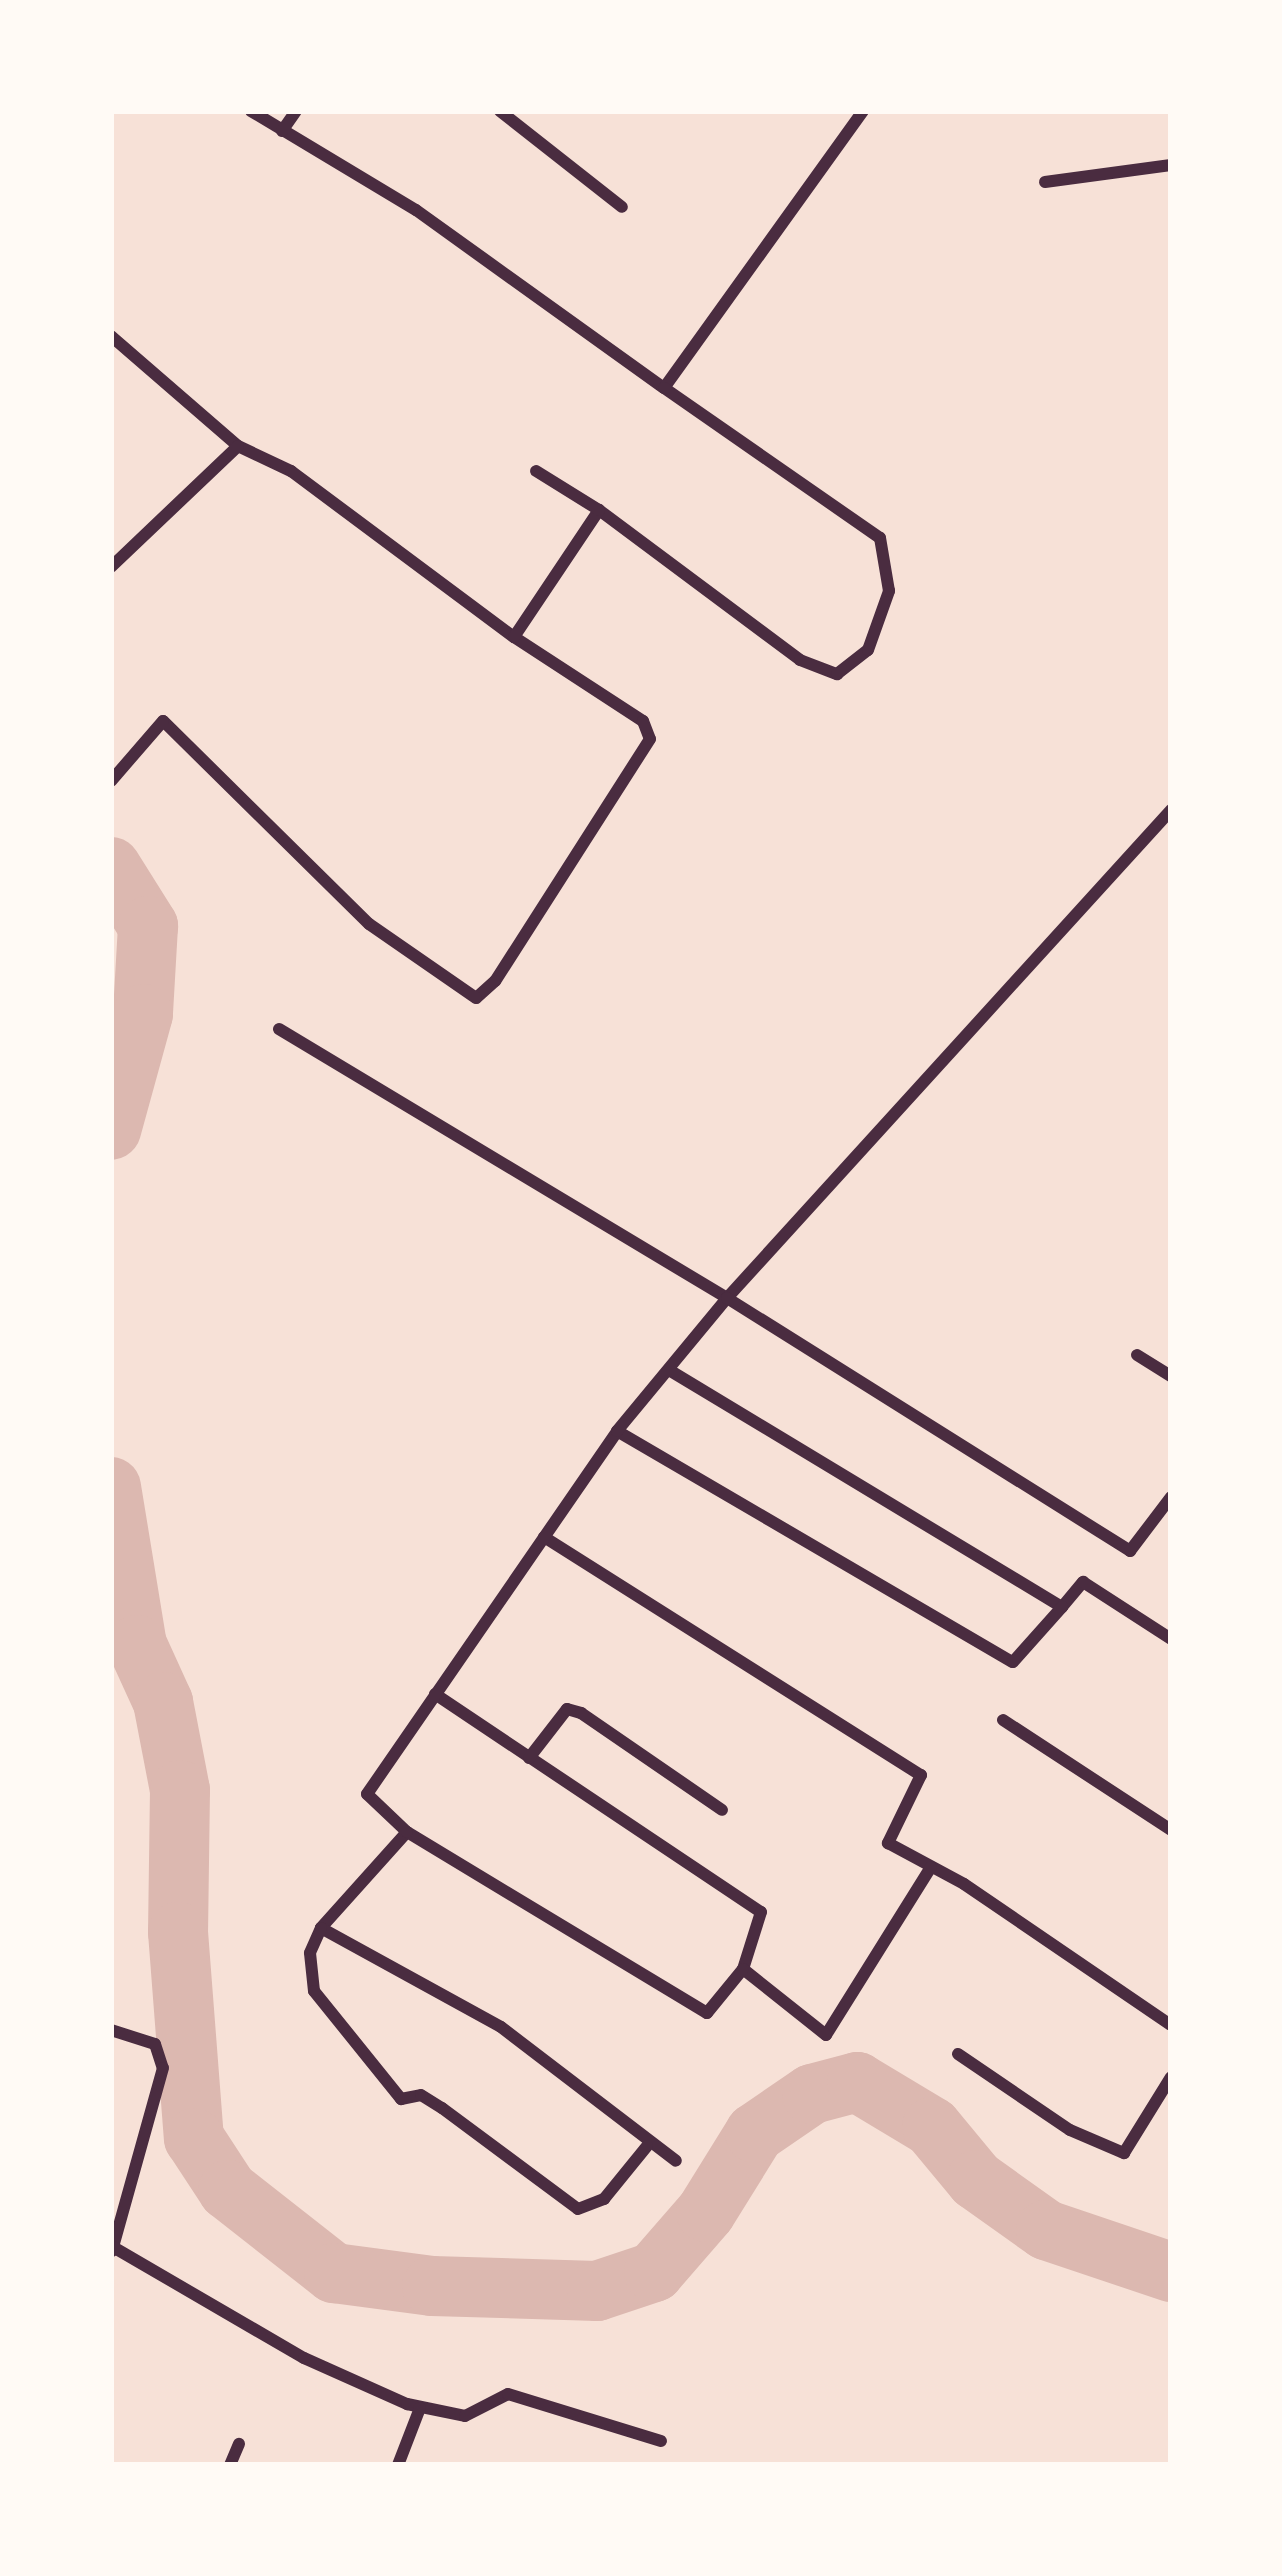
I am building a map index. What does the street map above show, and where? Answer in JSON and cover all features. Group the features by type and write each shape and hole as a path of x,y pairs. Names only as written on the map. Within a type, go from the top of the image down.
{"street":[{"path":"251,111 416,210 880,538 889,591 868,650 853,668 820,671 599,510 536,471"},
{"path":"282,130 296,111"},
{"path":"500,111 622,206"},
{"path":"664,388 863,111"},
{"path":"1045,182 1171,165"},
{"path":"111,336 238,446 291,472 514,637 643,721 650,739 495,981 476,998 369,924 164,721 111,781"},
{"path":"111,567 238,446"},
{"path":"514,637 599,510"},
{"path":"435,1694 761,1912 743,1969 707,2012 407,1832 367,1794 435,1694 544,1537 616,1430 727,1298 1171,810"},
{"path":"279,1029 727,1298 1130,1551 1171,1497"},
{"path":"1137,1355 1171,1376"},
{"path":"669,1370 1062,1607"},
{"path":"616,1430 1013,1662 1083,1582 1171,1639"},
{"path":"544,1537 921,1775 888,1843 932,1867 1171,2025"},
{"path":"529,1758 567,1709 581,1713 722,1810"},
{"path":"1003,1720 1171,1830"},
{"path":"407,1832 322,1928 310,1953 314,1991 401,2099 421,2096 442,2108 578,2209 604,2199 647,2146"},
{"path":"743,1969 826,2035 932,1867"},
{"path":"322,1928 501,2026 647,2146 676,2161"},
{"path":"111,2030 155,2044 164,2068 112,2250 304,2358 421,2408 465,2416 508,2394 662,2441"},
{"path":"958,2054 1070,2130 1124,2153 1171,2077"},
{"path":"398,2465 421,2408"},
{"path":"230,2465 239,2444"}],"waterway":[{"path":"111,867 148,926 143,1014 111,1130"},
{"path":"111,1487 137,1645 163,1702 180,1790 178,1932 194,2138 228,2190 334,2273 432,2286 597,2291 654,2272 706,2212 755,2133 812,2094 857,2082 932,2127 976,2180 1046,2230 1171,2272"}]}
